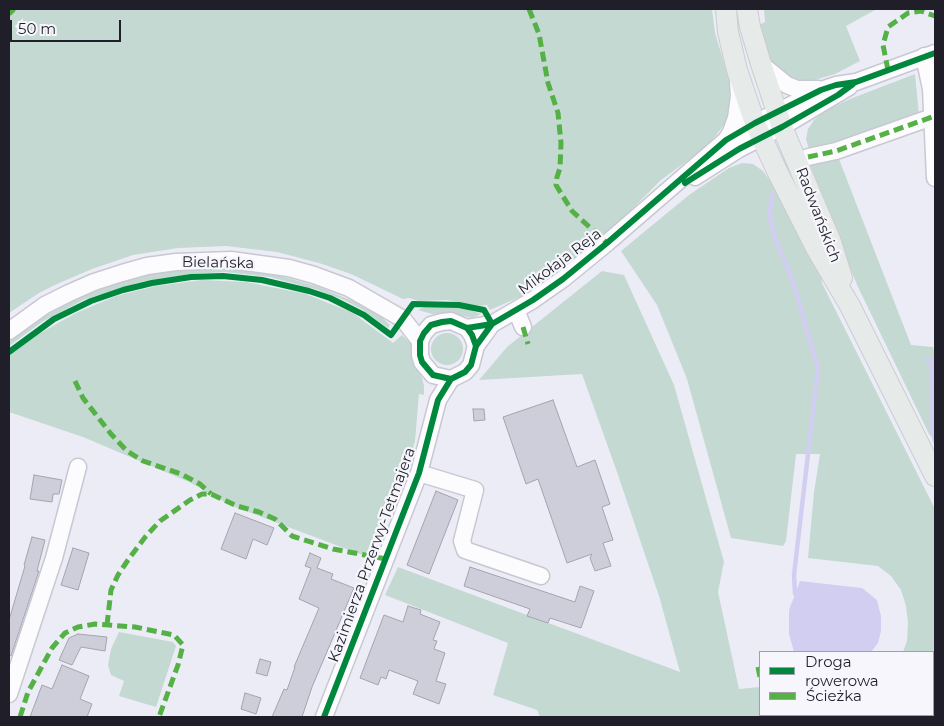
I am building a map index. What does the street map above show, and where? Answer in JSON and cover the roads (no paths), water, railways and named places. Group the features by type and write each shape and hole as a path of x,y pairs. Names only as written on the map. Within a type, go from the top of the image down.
{"main road":[{"name":"Radwańskich","path":"726,9 728,32 737,70 759,130 777,171 816,248 850,306 935,476"},
{"name":"Radwańskich","path":"747,9 750,27 780,120 831,242 850,306"}],"street":[{"path":"930,54 935,178"},
{"name":"Mikołaja Reja","path":"780,120 821,90 836,85 856,82 930,54"},
{"path":"761,64 787,84 797,89 821,90"},
{"path":"726,140 731,132 738,108 737,70"},
{"name":"Mikołaja Reja","path":"467,328 492,324 562,279 726,140 759,130 838,95 856,82"},
{"path":"808,157 836,151 933,117"},
{"name":"Mikołaja Reja","path":"659,198 738,149 759,130"},
{"name":"Bielańska","path":"9,331 45,305 94,282 147,266 203,260 263,264 289,268 349,288 403,319 420,341"},
{"path":"516,310 523,327"},
{"path":"403,319 431,325 450,321 467,328 476,346"},
{"path":"438,400 451,380 465,372 471,365 476,346 492,324"},
{"path":"431,325 420,341 422,362 427,370 434,375 451,380"},
{"path":"434,375 438,400"},
{"name":"Kazimierza Przerwy-Tetmajera","path":"324,717 419,473 438,400"},
{"path":"9,694 54,558 78,467"},
{"path":"419,473 475,490 462,540 465,550 540,576"}],"water":[{"path":"800,581 862,588 877,600 881,616 881,631 878,643 872,651 794,651 789,634 789,610"}],"waterway":[{"path":"772,194 771,223 792,279 818,368 794,575 795,594"},
{"path":"927,360 931,361 932,429 935,441"}]}
